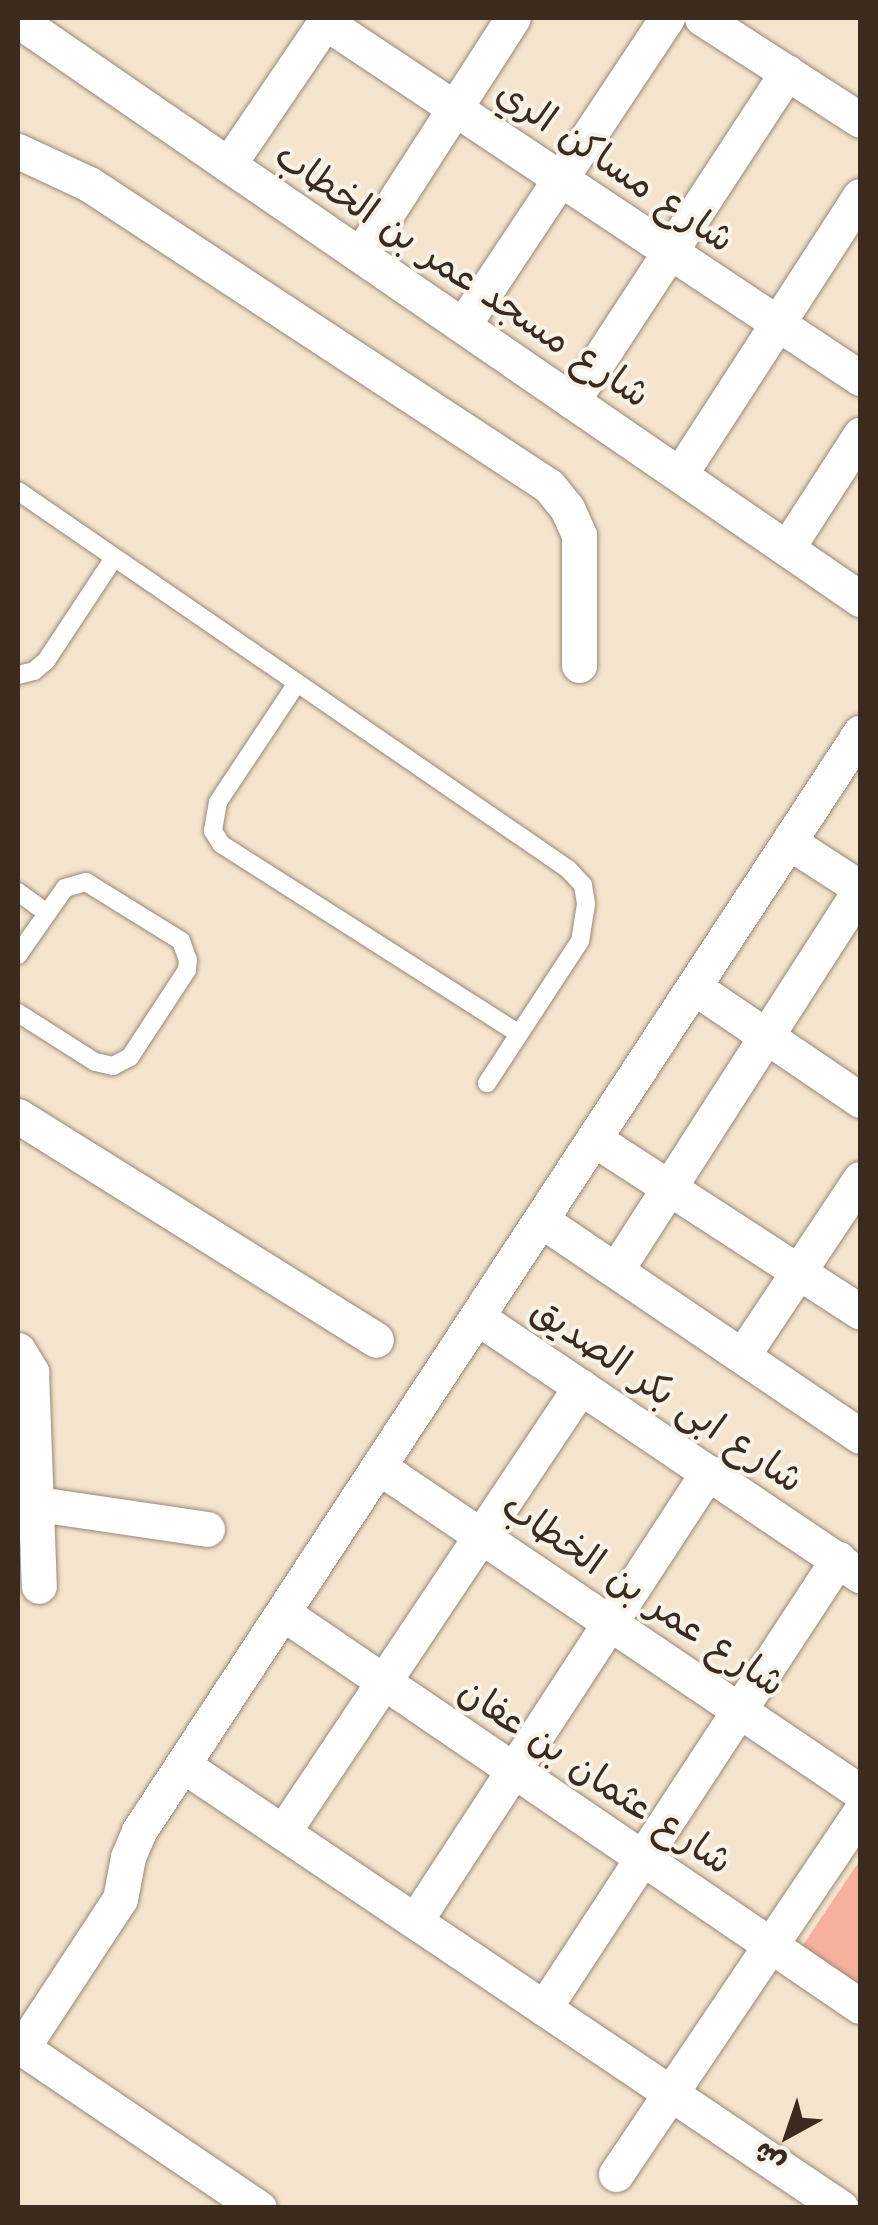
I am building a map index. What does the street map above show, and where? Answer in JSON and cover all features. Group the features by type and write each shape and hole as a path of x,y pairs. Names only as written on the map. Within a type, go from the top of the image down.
{"street":[{"path":"360,255 513,18"},
{"path":"462,325 667,18"},
{"path":"702,18 860,120"},
{"name":"شارع مسجد عمر بن الخطاب","path":"18,20 860,598"},
{"path":"228,165 326,20"},
{"name":"شارع مساكن الري","path":"326,20 860,378"},
{"path":"572,400 787,72"},
{"path":"18,151 89,184 549,486 568,508 579,534 580,665"},
{"path":"680,474 860,196"},
{"path":"787,548 860,435"},
{"path":"259,2208 20,2046 120,1899 132,1844 860,733"},
{"path":"616,1270 860,889 789,842"},
{"path":"694,987 860,1100"},
{"path":"18,1116 376,1340"},
{"path":"594,1139 860,1312"},
{"path":"742,1356 860,1179"},
{"path":"541,1220 860,1436"},
{"name":"شارع ابى بكر الصديق","path":"478,1316 849,1567"},
{"path":"18,1350 31,1372 27,1502 38,1586"},
{"path":"282,1832 582,1386"},
{"name":"شارع عمر بن الخطاب","path":"379,1467 860,1792"},
{"path":"415,1921 708,1472"},
{"path":"27,1502 207,1529"},
{"path":"544,2008 740,1710 849,1567"},
{"name":"شارع عثمان بن عفان","path":"283,1613 860,2006"},
{"path":"184,1765 840,2208"},
{"path":"616,2174 860,1812"}],"lane":[{"path":"18,492 568,869 583,884 586,904 580,941 487,1082"},
{"path":"18,676 34,671 46,661 114,558"},
{"path":"297,683 218,802 214,831 221,844 519,1034"},
{"path":"18,955 66,888 86,882 97,885 181,942 187,970 130,1056 113,1066 95,1062 18,1013"},
{"path":"18,892 46,912"}],"building":[{"path":"860,1860 860,1995 799,1951"}]}
